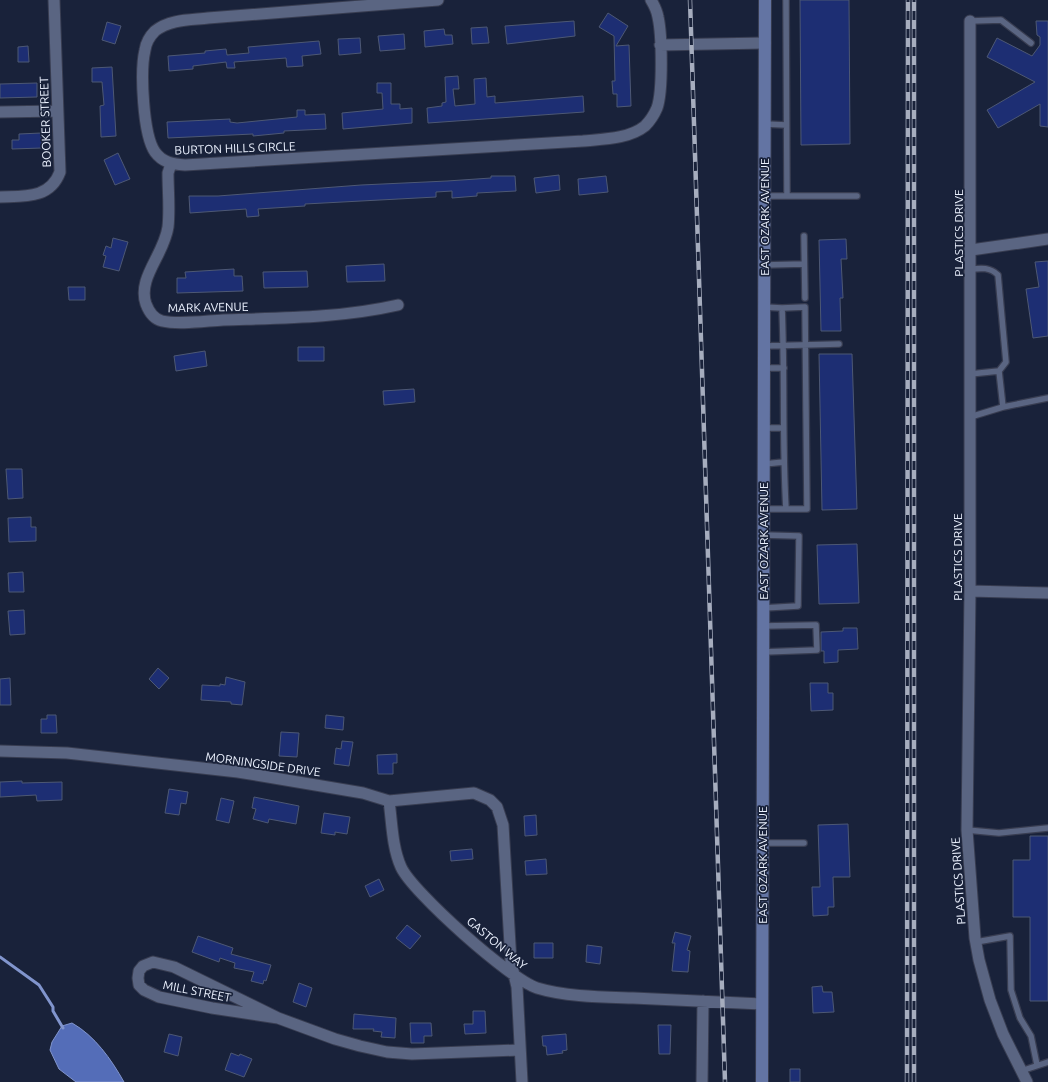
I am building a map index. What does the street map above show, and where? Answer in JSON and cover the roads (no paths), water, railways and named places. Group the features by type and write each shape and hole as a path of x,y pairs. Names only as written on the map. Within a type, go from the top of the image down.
{"main road":[{"name":"EAST OZARK AVENUE","path":"762,1082 765,0"}],"street":[{"name":"BOOKER STREET","path":"0,197 37,195 52,187 57,180 61,163 57,111 54,0"},
{"name":"BURTON HILLS CIRCLE","path":"438,0 208,18 177,22 164,26 154,32 145,49 144,112 150,144 156,154 170,164 193,165 583,141 610,138 634,133 645,126 652,117 657,108 659,97 660,44 658,16 651,0"},
{"name":"PLASTICS DRIVE","path":"970,21 970,591 967,830 976,942 990,1000 1003,1034 1027,1082"},
{"path":"660,44 765,43"},
{"path":"0,112 57,111"},
{"name":"MARK AVENUE","path":"170,164 168,172 168,228 165,242 148,275 145,285 146,304 152,316 158,320 167,322 188,322 298,317 370,311 398,305"},
{"path":"971,250 1048,239"},
{"path":"970,591 1048,593"},
{"name":"MORNINGSIDE DRIVE","path":"0,751 67,753 224,771 356,792 389,801 474,793 490,800 497,807 502,816 513,976 517,987 519,1050 522,1082"},
{"name":"GASTON WAY","path":"389,801 397,856 407,877 430,904 513,976 536,988 553,992 602,997 762,1004"},
{"name":"MILL STREET","path":"278,1018 212,1008 159,997 144,990 139,985 139,972 143,966 153,962 174,967 278,1018 335,1039 387,1052 412,1054 519,1050"},
{"path":"702,1082 703,1001"}],"lane":[{"path":"786,0 787,196"},
{"path":"970,21 1000,20 1031,43"},
{"path":"764,124 786,125"},
{"path":"764,196 857,196"},
{"path":"804,236 805,298"},
{"path":"764,265 804,264"},
{"path":"970,374 998,371 1006,362 998,275 993,270 982,268 971,269"},
{"path":"763,510 807,509 807,346 805,307 764,307"},
{"path":"782,308 784,330 783,428 786,509"},
{"path":"798,329 806,329"},
{"path":"764,346 839,344"},
{"path":"764,368 784,368"},
{"path":"998,371 1003,408"},
{"path":"970,417 1048,398"},
{"path":"764,428 783,428"},
{"path":"763,464 784,462"},
{"path":"763,535 799,536 798,606 763,608"},
{"path":"763,626 816,625 816,650 763,652"},
{"path":"967,830 999,833 1048,828"},
{"path":"762,843 804,843"},
{"path":"976,942 1010,936 1011,990 1020,1018 1031,1036 1037,1065"},
{"path":"1021,1071 1048,1062"}],"water":[{"path":"72,1023 95,1041 114,1065 124,1082 76,1082 59,1069 50,1050 52,1042 62,1026"}],"waterway":[{"path":"0,957 39,985 53,1007 53,1011 63,1028"}],"railway":[{"path":"690,0 725,1082"},
{"path":"907,1082 908,0"},
{"path":"914,0 914,1082"}]}
